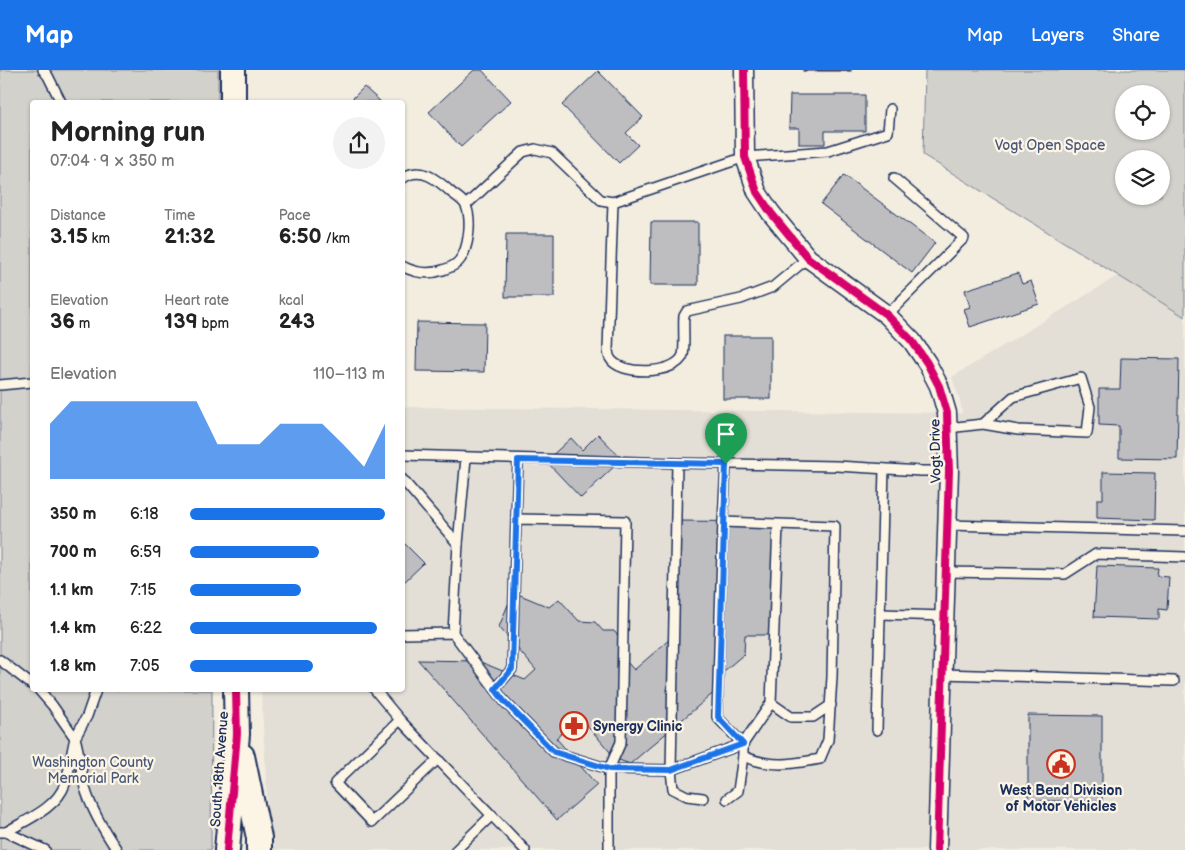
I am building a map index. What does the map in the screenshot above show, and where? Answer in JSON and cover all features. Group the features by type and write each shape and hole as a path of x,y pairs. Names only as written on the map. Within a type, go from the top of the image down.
{"street":[{"path":"233,70 233,100"},
{"name":"Vogt Drive","path":"744,70 745,157 757,192 771,214 808,258 887,316 912,341 927,363 939,386 947,413 947,525 937,850"},
{"name":"South 18th Avenue","path":"227,850 237,734 236,692"},
{"name":"South 18th Avenue","path":"237,734 259,838 259,850"}],"lane":[{"path":"43,70 60,100"},
{"path":"466,205 523,152 534,150 552,153 601,200 613,202 745,157 828,151 888,132 890,109"},
{"path":"405,177 415,174 434,176 466,205 469,226 469,240 460,261 452,267 438,272 423,273 405,268"},
{"path":"887,316 964,238 894,178"},
{"path":"613,202 608,350 609,358 621,367 630,370 667,368 677,363 682,356 684,316 688,311 741,299 773,286 808,258"},
{"path":"948,428 983,424 1018,430 1087,432 1090,407 1080,378 1014,397 983,424"},
{"path":"0,385 30,382"},
{"path":"405,455 518,460 837,466 948,471"},
{"path":"466,458 458,544 453,633 504,701 554,752 609,769 671,770 743,744"},
{"path":"495,689 512,669 518,460"},
{"path":"677,463 671,770 673,789 687,796 703,798"},
{"path":"726,464 718,717 743,744"},
{"path":"877,730 884,469"},
{"path":"405,482 458,544"},
{"path":"516,519 625,521 621,742 609,769 609,850"},
{"path":"723,522 836,526 832,677 828,740 820,759 796,764 759,763 743,756"},
{"path":"727,799 738,790 743,744 771,703 778,524"},
{"path":"947,525 1185,531"},
{"path":"945,572 1065,574 1096,554 1185,558"},
{"path":"881,614 944,616"},
{"path":"405,634 453,633"},
{"path":"0,660 30,683"},
{"path":"942,674 1174,681"},
{"path":"41,692 75,738 86,789 102,828 117,850"},
{"path":"3,832 48,807 60,794 66,784 75,738 87,716 95,692"},
{"path":"377,692 400,720 525,850"},
{"path":"771,703 791,717 813,717 830,705"},
{"path":"400,720 335,784 372,822 438,759"},
{"path":"456,850 492,815"},
{"path":"3,832 44,850"}],"shaded area":[{"path":"1119,275 1185,317 1185,850 270,850 261,692 405,692 405,407 962,413 952,377"}],"green space":[{"name":"Washington County Memorial Park","path":"0,70 218,70 218,100 30,100 30,692 212,692 211,850 0,850"},
{"name":"Vogt Open Space","path":"925,70 1185,70 1185,317 923,155"}],"building":[{"path":"474,70 482,70 511,101 461,147 429,112"},
{"path":"851,70 851,71 803,71"},
{"path":"598,71 643,117 626,133 638,145 619,163 562,105"},
{"path":"364,87 379,100 351,100"},
{"path":"790,95 865,95 865,131 825,131 825,144 799,144 799,128 789,128"},
{"path":"844,175 935,243 912,273 821,204"},
{"path":"651,222 698,222 698,285 650,285"},
{"path":"506,234 554,234 554,297 505,297"},
{"path":"1018,273 1022,284 1031,281 1039,304 970,327 964,309 970,307 965,290"},
{"path":"417,322 485,323 484,372 416,371"},
{"path":"723,336 771,336 771,399 723,399"},
{"path":"1121,358 1179,359 1177,459 1119,458 1119,426 1099,425 1099,389 1120,389"},
{"path":"598,434 622,459 581,498 546,461 571,438 582,450"},
{"path":"1103,472 1155,473 1154,520 1097,518 1097,499 1103,499"},
{"path":"679,521 775,522 773,635 745,635 744,654 717,677 717,690 630,764 616,759 581,718 556,738 597,785 557,820 418,660 478,661 525,680 536,670 499,627 513,592 549,607 559,599 579,621 595,622 603,631 614,631 625,644 621,655 634,670 671,638"},
{"path":"405,544 424,563 405,581"},
{"path":"1097,566 1158,568 1157,576 1169,577 1167,610 1159,609 1159,619 1094,617"},
{"path":"1028,715 1102,716 1102,801 1028,801"}],"cycle path":[{"path":"744,70 745,157 757,192 771,213 808,258 887,315 912,341 927,363 939,386 947,413 949,471 937,850"},
{"path":"227,850 237,734 236,692"}],"place":[{"name":"Synergy Clinic","path":"574,726"},
{"name":"West Bend Division of Motor Vehicles","path":"1061,764"}],"route":[{"path":"518,460 726,464 718,717 743,744 671,770 609,769 554,752 504,701 495,689 512,669 518,460"}]}
